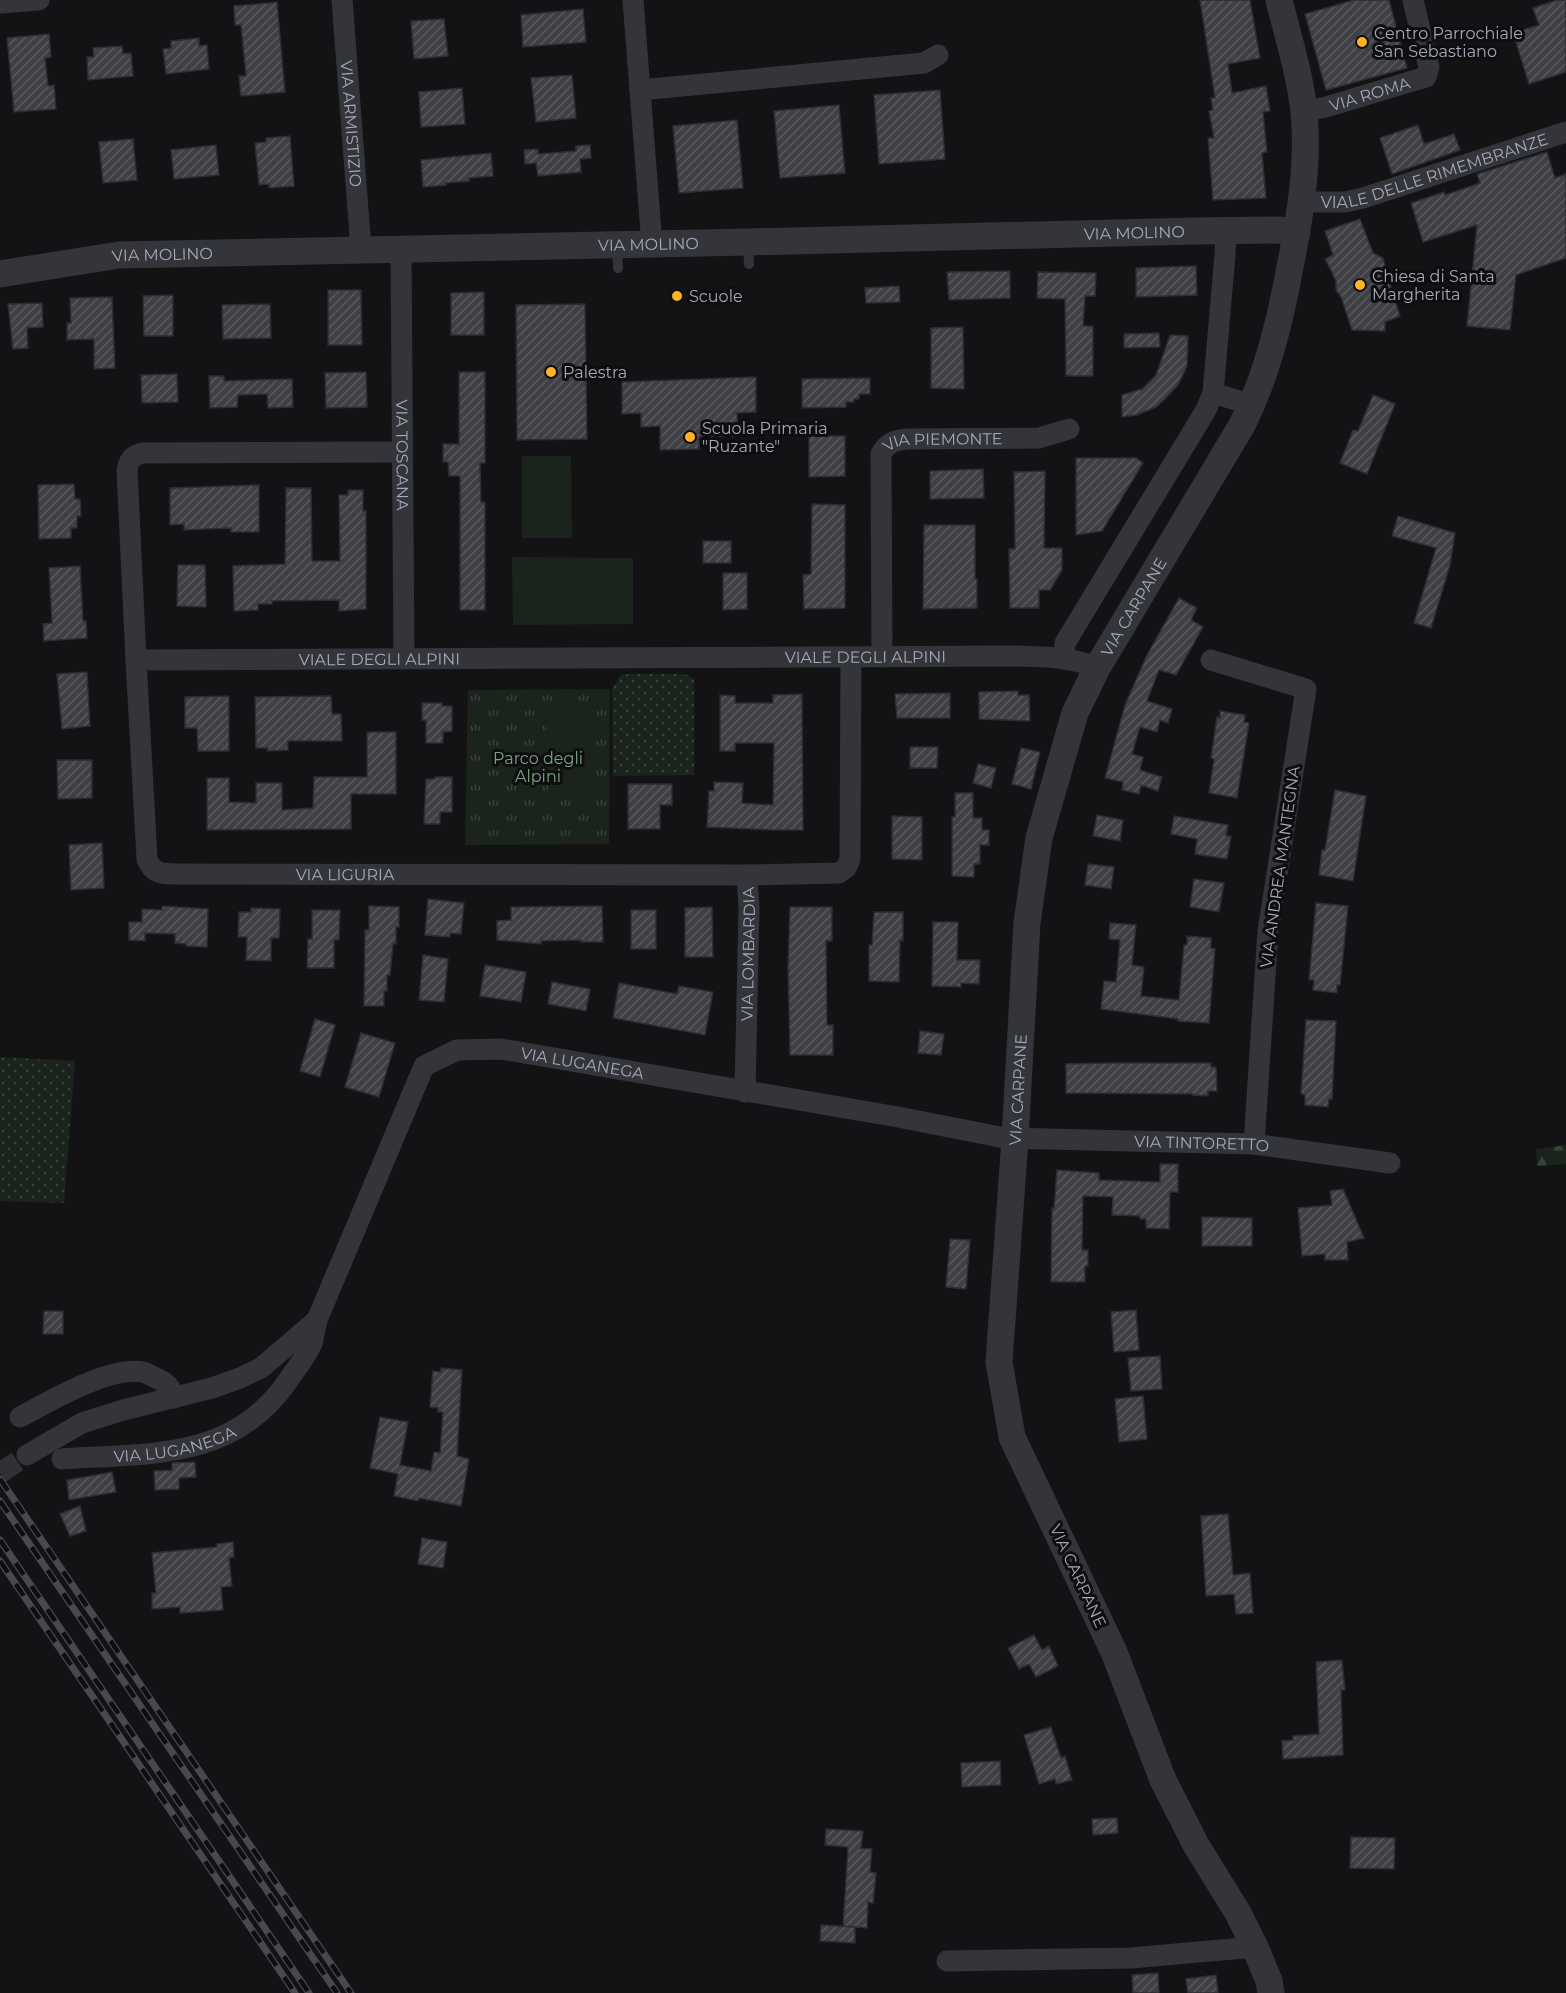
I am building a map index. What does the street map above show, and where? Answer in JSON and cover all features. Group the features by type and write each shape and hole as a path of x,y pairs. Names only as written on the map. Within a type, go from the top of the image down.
{"street":[{"path":"0,3 39,0"},
{"name":"VIA ARMISTIZIO","path":"342,0 361,249"},
{"path":"633,0 652,244"},
{"name":"VIA ROMA","path":"1279,0 1304,111 1306,142 1297,233"},
{"name":"VIA ROMA","path":"1304,111 1326,107 1426,77 1429,67 1413,0"},
{"path":"640,90 924,63 938,55"},
{"name":"VIALE DELLE RIMEMBRANZE","path":"1301,202 1345,202 1363,198 1566,132"},
{"path":"1064,658 1065,643 1206,410 1213,393 1226,230"},
{"name":"VIA MOLINO","path":"0,274 119,255 400,249 618,256 652,244 749,253 1226,230 1281,230 1297,233"},
{"name":"VIA CARPANE","path":"1271,1993 1269,1981 1255,1947 1238,1913 1196,1845 1163,1780 1114,1652 1012,1437 999,1362 1027,923 1039,838 1075,713 1097,668 1252,405 1272,346 1297,233"},
{"name":"VIA TOSCANA","path":"400,249 404,659"},
{"path":"1213,393 1252,405"},
{"name":"VIA PIEMONTE","path":"882,657 881,454 885,447 907,438 1039,438 1069,429"},
{"path":"136,660 128,461 143,453 402,452"},
{"name":"VIA LOMBARDIA","path":"745,1092 749,907 747,875 839,873 846,868 850,859 851,657"},
{"name":"VIALE DEGLI ALPINI","path":"136,660 1064,658 1097,668"},
{"name":"VIA LIGURIA","path":"136,660 147,860 157,872 179,874 747,875"},
{"name":"VIA ANDREA MANTEGNA","path":"1210,660 1306,689 1268,931 1254,1144"},
{"name":"VIA LUGANEGA","path":"62,1459 165,1452 211,1442 237,1430 257,1415 291,1376 311,1344 317,1320 424,1066 457,1050 501,1049 1015,1139"},
{"name":"VIA TINTORETTO","path":"1015,1139 1254,1144 1390,1163"},
{"name":"VIA LUGANEGA","path":"27,1455 82,1423 212,1388 261,1368 317,1320"},
{"path":"277,1355 291,1376"},
{"path":"261,1368 273,1398"},
{"path":"20,1417 67,1392 93,1381 122,1373 143,1372 161,1380 169,1385 174,1398"},
{"path":"947,1961 1131,1958 1255,1947"}],"green space":[{"path":"522,456 571,456 572,538 522,538"},
{"path":"512,557 633,558 633,624 513,625"},
{"path":"685,674 694,679 694,775 613,776 612,689 621,675"},
{"name":"Parco degli Alpini","path":"610,689 609,844 465,845 468,690"},
{"path":"547,705 592,705 592,792 548,793"},
{"path":"0,1057 75,1061 64,1203 0,1201"},
{"path":"1566,1145 1566,1164 1537,1166 1536,1149"}],"building":[{"path":"1200,0 1250,0 1260,58 1228,64 1232,93 1266,86 1270,111 1263,112 1267,152 1262,153 1266,198 1213,200 1208,138 1214,138 1209,111 1213,110 1211,98 1215,98"},
{"name":"Centro Parrochiale San Sebastiano","path":"1354,0 1389,0 1407,68 1326,90 1305,14"},
{"path":"1557,0 1566,0 1566,72 1529,84 1513,33 1539,25 1533,8"},
{"path":"277,2 285,92 241,96 239,76 246,76 241,25 235,25 234,6"},
{"path":"583,9 586,42 523,47 521,15"},
{"path":"444,19 448,56 414,59 411,21"},
{"path":"49,34 51,57 45,58 48,86 54,85 56,109 14,112 7,38"},
{"path":"199,38 199,46 207,45 209,69 166,74 163,49 171,48 171,41"},
{"path":"122,46 123,54 131,53 133,76 88,80 87,57 94,57 93,48"},
{"path":"572,75 576,118 536,122 531,78"},
{"path":"462,88 465,124 421,127 419,92"},
{"path":"940,90 945,159 879,164 874,95"},
{"path":"839,105 845,173 780,178 774,111"},
{"path":"737,120 743,188 679,193 673,126"},
{"path":"1418,125 1424,144 1454,134 1460,150 1392,174 1380,138"},
{"path":"290,136 294,186 269,188 269,184 259,185 255,143 266,142 266,138"},
{"path":"133,139 137,180 103,183 99,142"},
{"path":"216,145 219,175 174,179 171,150"},
{"path":"590,145 591,158 580,159 581,172 538,176 536,163 525,164 524,150 538,149 538,154 576,151 576,146"},
{"path":"1547,152 1555,178 1566,174 1566,258 1516,275 1510,330 1467,326 1477,225 1423,242 1411,203 1480,183 1477,174"},
{"path":"491,153 493,176 423,187 421,160"},
{"name":"Chiesa di Santa Margherita","path":"1360,219 1373,253 1383,258 1388,269 1389,281 1400,316 1385,322 1385,331 1352,330 1341,297 1336,290 1336,282 1325,259 1333,255 1325,231"},
{"path":"1196,266 1197,295 1136,297 1136,268"},
{"path":"1010,271 1010,298 949,300 947,272"},
{"path":"1038,272 1096,273 1095,296 1085,296 1083,326 1093,326 1093,376 1066,376 1065,299 1037,298"},
{"path":"899,286 900,302 866,303 865,288"},
{"path":"328,290 361,290 362,345 328,345"},
{"path":"484,292 484,335 451,335 451,293"},
{"path":"173,295 173,336 144,336 143,296"},
{"path":"112,297 115,368 94,369 94,339 67,340 67,323 71,323 70,298"},
{"path":"42,303 43,327 27,328 28,348 13,349 8,304"},
{"path":"270,304 271,338 223,339 222,305"},
{"name":"Palestra","path":"585,304 587,439 517,440 516,305"},
{"path":"963,327 964,389 931,388 931,328"},
{"path":"1159,333 1160,347 1124,348 1124,334"},
{"path":"1170,335 1188,336 1187,366 1178,385 1156,407 1137,415 1122,417 1122,395 1142,389 1156,375"},
{"path":"366,372 367,407 326,408 325,373"},
{"path":"459,372 485,372 485,463 480,463 481,502 485,502 485,610 460,610 460,476 449,476 448,462 443,462 443,444 459,444"},
{"path":"177,374 178,402 142,403 141,375"},
{"path":"209,376 224,376 224,381 292,379 293,407 268,408 267,394 238,395 237,407 210,408"},
{"path":"756,377 756,412 737,413 738,436 699,437 699,449 660,450 660,426 641,427 641,413 622,414 622,382"},
{"path":"870,378 870,394 859,394 859,399 846,402 846,407 802,408 802,379"},
{"path":"1373,395 1395,404 1367,474 1340,463 1353,430 1358,431"},
{"path":"809,436 845,436 845,476 809,477"},
{"path":"1076,458 1136,458 1143,463 1102,531 1076,535"},
{"path":"983,469 984,498 930,499 930,471"},
{"path":"1045,471 1044,548 1062,548 1062,570 1050,590 1039,590 1039,608 1010,608 1009,549 1015,549 1014,472"},
{"path":"74,484 75,499 80,499 81,516 77,516 77,528 71,528 71,538 39,539 38,485"},
{"path":"259,485 259,532 231,532 231,528 184,530 184,524 170,525 170,488"},
{"path":"286,488 311,488 312,561 340,561 339,495 348,495 348,490 363,490 363,511 366,511 366,609 339,611 339,600 272,601 272,604 258,604 258,610 234,611 233,566 285,564"},
{"path":"812,504 845,505 845,608 804,609 803,575 811,574"},
{"path":"1398,516 1455,533 1450,565 1431,628 1414,623 1436,548 1392,536"},
{"path":"924,525 975,525 977,608 923,609"},
{"path":"703,541 731,541 731,563 703,563"},
{"path":"178,565 205,565 206,607 177,606"},
{"path":"80,566 83,621 86,621 87,638 44,641 43,624 52,623 49,568"},
{"path":"723,573 747,573 747,609 723,610"},
{"path":"1179,598 1197,608 1191,620 1203,627 1176,675 1159,670 1147,701 1172,709 1168,723 1160,720 1157,732 1140,727 1132,754 1143,757 1140,770 1162,777 1158,791 1141,785 1139,794 1122,790 1123,782 1105,778 1125,705 1147,655"},
{"path":"87,672 90,726 62,729 57,674"},
{"path":"1018,691 1018,695 1029,695 1030,721 979,719 979,692"},
{"path":"950,693 950,718 897,718 895,694"},
{"path":"802,694 803,830 707,827 709,791 714,791 714,782 743,783 742,803 773,805 774,743 735,743 735,751 720,751 720,695 735,696 735,703 773,703 773,695"},
{"path":"229,696 229,751 198,751 197,728 185,728 185,697"},
{"path":"331,696 332,714 341,714 342,741 288,741 288,750 267,751 268,748 256,748 255,697"},
{"path":"422,703 442,703 442,706 452,706 452,731 443,732 443,743 426,743 426,720 422,720"},
{"path":"1220,711 1245,715 1244,722 1249,723 1237,798 1209,793 1214,759 1211,758 1217,717 1220,718"},
{"path":"367,732 396,732 396,794 351,794 351,829 207,830 207,778 229,778 229,802 256,803 256,783 282,783 282,810 313,808 314,777 367,777"},
{"path":"910,747 938,747 937,768 910,768"},
{"path":"1021,748 1040,752 1031,789 1012,784"},
{"path":"57,760 92,760 92,798 58,799"},
{"path":"978,764 996,768 991,788 973,783"},
{"path":"435,777 452,777 452,812 440,812 440,824 424,824 426,779 435,779"},
{"path":"628,784 672,784 672,805 660,805 660,829 628,829"},
{"path":"1335,790 1366,796 1353,881 1319,875"},
{"path":"955,793 973,793 973,818 982,818 982,830 989,830 989,845 980,845 980,864 974,864 974,877 952,876 952,817 955,817"},
{"path":"1097,815 1123,820 1120,841 1093,836"},
{"path":"892,816 922,817 922,860 892,859"},
{"path":"1174,816 1228,825 1226,836 1231,836 1227,859 1195,854 1197,839 1171,834"},
{"path":"102,843 104,888 71,890 69,845"},
{"path":"1088,864 1114,867 1111,889 1085,885"},
{"path":"1194,879 1224,883 1219,912 1190,907"},
{"path":"428,899 464,903 461,934 450,933 450,937 425,935"},
{"path":"1316,903 1348,906 1340,985 1337,985 1337,993 1313,990 1314,980 1309,980"},
{"path":"162,906 208,909 207,947 175,943 175,934 145,933 145,941 129,940 129,922 142,922 142,909 162,910"},
{"path":"369,906 399,907 399,927 396,927 396,944 393,944 390,975 387,975 384,1006 364,1006 365,930 369,930"},
{"path":"602,906 603,942 541,941 541,944 497,940 497,921 511,920 511,907"},
{"path":"712,907 713,957 685,957 685,908"},
{"path":"790,907 832,907 832,941 826,941 827,1025 833,1025 833,1055 790,1055 788,966"},
{"path":"251,908 280,909 279,938 271,938 271,961 246,960 247,937 238,937 239,912 251,912"},
{"path":"312,910 340,910 339,940 334,940 334,968 307,968 308,939 312,939"},
{"path":"631,910 656,910 656,949 631,949"},
{"path":"874,912 903,912 899,982 869,981 869,945 872,945"},
{"path":"933,922 958,922 957,960 980,960 979,984 961,983 961,987 932,986"},
{"path":"1110,923 1136,925 1132,965 1144,967 1141,996 1179,1000 1184,945 1187,945 1187,936 1211,938 1211,948 1215,949 1209,1023 1178,1021 1178,1019 1101,1009 1104,981 1116,982 1120,940 1109,939"},
{"path":"423,955 448,959 444,1002 419,1000"},
{"path":"485,965 526,972 521,1002 480,996"},
{"path":"552,982 590,989 586,1011 548,1004"},
{"path":"619,983 677,994 679,986 713,992 705,1035 613,1018"},
{"path":"315,1019 335,1025 320,1077 300,1071"},
{"path":"1306,1020 1336,1021 1332,1099 1329,1099 1328,1107 1305,1105 1305,1095 1301,1094"},
{"path":"920,1031 944,1034 941,1055 918,1053"},
{"path":"361,1033 395,1043 379,1097 345,1087"},
{"path":"1211,1063 1211,1067 1216,1067 1217,1091 1208,1091 1208,1096 1066,1093 1066,1064"},
{"path":"1160,1164 1178,1164 1178,1192 1170,1192 1169,1229 1146,1228 1146,1219 1140,1219 1140,1216 1112,1215 1113,1197 1083,1196 1082,1250 1088,1250 1085,1282 1051,1282 1052,1208 1054,1208 1057,1170 1099,1173 1099,1180 1160,1182"},
{"path":"1343,1189 1364,1238 1347,1242 1348,1260 1325,1260 1325,1254 1302,1256 1298,1208 1332,1205 1330,1191"},
{"path":"1202,1217 1252,1218 1252,1246 1202,1246"},
{"path":"950,1239 970,1240 966,1289 946,1287"},
{"path":"1136,1310 1139,1350 1114,1352 1111,1312"},
{"path":"44,1311 63,1311 63,1334 43,1334"},
{"path":"1160,1356 1162,1389 1131,1391 1128,1358"},
{"path":"441,1368 462,1370 457,1456 469,1459 461,1506 394,1496 398,1474 370,1468 380,1417 408,1422 400,1465 431,1471 434,1452 440,1453 443,1412 438,1412 438,1408 430,1407 433,1371 441,1372"},
{"path":"1143,1396 1147,1439 1119,1442 1115,1399"},
{"path":"195,1462 196,1477 179,1478 179,1489 155,1490 154,1471 172,1470 172,1463"},
{"path":"112,1472 116,1492 69,1500 67,1480"},
{"path":"80,1506 86,1531 70,1536 60,1514"},
{"path":"1228,1514 1233,1575 1250,1573 1253,1613 1236,1614 1234,1594 1206,1596 1201,1516"},
{"path":"422,1538 447,1542 443,1568 418,1564"},
{"path":"233,1542 234,1557 229,1558 232,1586 221,1587 223,1610 180,1613 180,1607 152,1609 152,1593 156,1593 152,1553 217,1547 217,1544"},
{"path":"1034,1635 1042,1650 1049,1646 1058,1666 1036,1677 1029,1664 1019,1669 1008,1648"},
{"path":"1342,1660 1345,1690 1341,1690 1343,1755 1283,1759 1282,1741 1293,1740 1293,1736 1319,1734 1316,1662"},
{"path":"1051,1727 1061,1758 1065,1756 1072,1780 1056,1784 1055,1779 1039,1784 1024,1735"},
{"path":"1000,1761 1001,1785 962,1787 961,1763"},
{"path":"1117,1818 1118,1833 1093,1835 1092,1819"},
{"path":"826,1829 863,1831 861,1848 859,1848 872,1849 870,1872 876,1873 873,1903 868,1902 867,1928 843,1926 848,1847 825,1845"},
{"path":"1351,1837 1395,1838 1394,1869 1350,1868"},
{"path":"821,1925 855,1927 855,1943 820,1941"},
{"path":"1158,1973 1159,1993 1133,1993 1132,1975"},
{"path":"1216,1975 1218,1993 1188,1993 1186,1979"}],"tunnel":[{"path":"0,1473 27,1455"}],"railway":[{"path":"0,1479 351,1993"},
{"path":"0,1501 337,1993"},
{"path":"0,1540 309,1993"},
{"path":"0,1561 295,1993"}],"place":[{"name":"Centro Parrochiale San Sebastiano","path":"1362,42"},
{"name":"Chiesa di Santa Margherita","path":"1360,285"},
{"name":"Scuole","path":"677,296"},
{"name":"Palestra","path":"551,372"},
{"name":"Scuola Primaria \"Ruzante\"","path":"690,437"}]}
